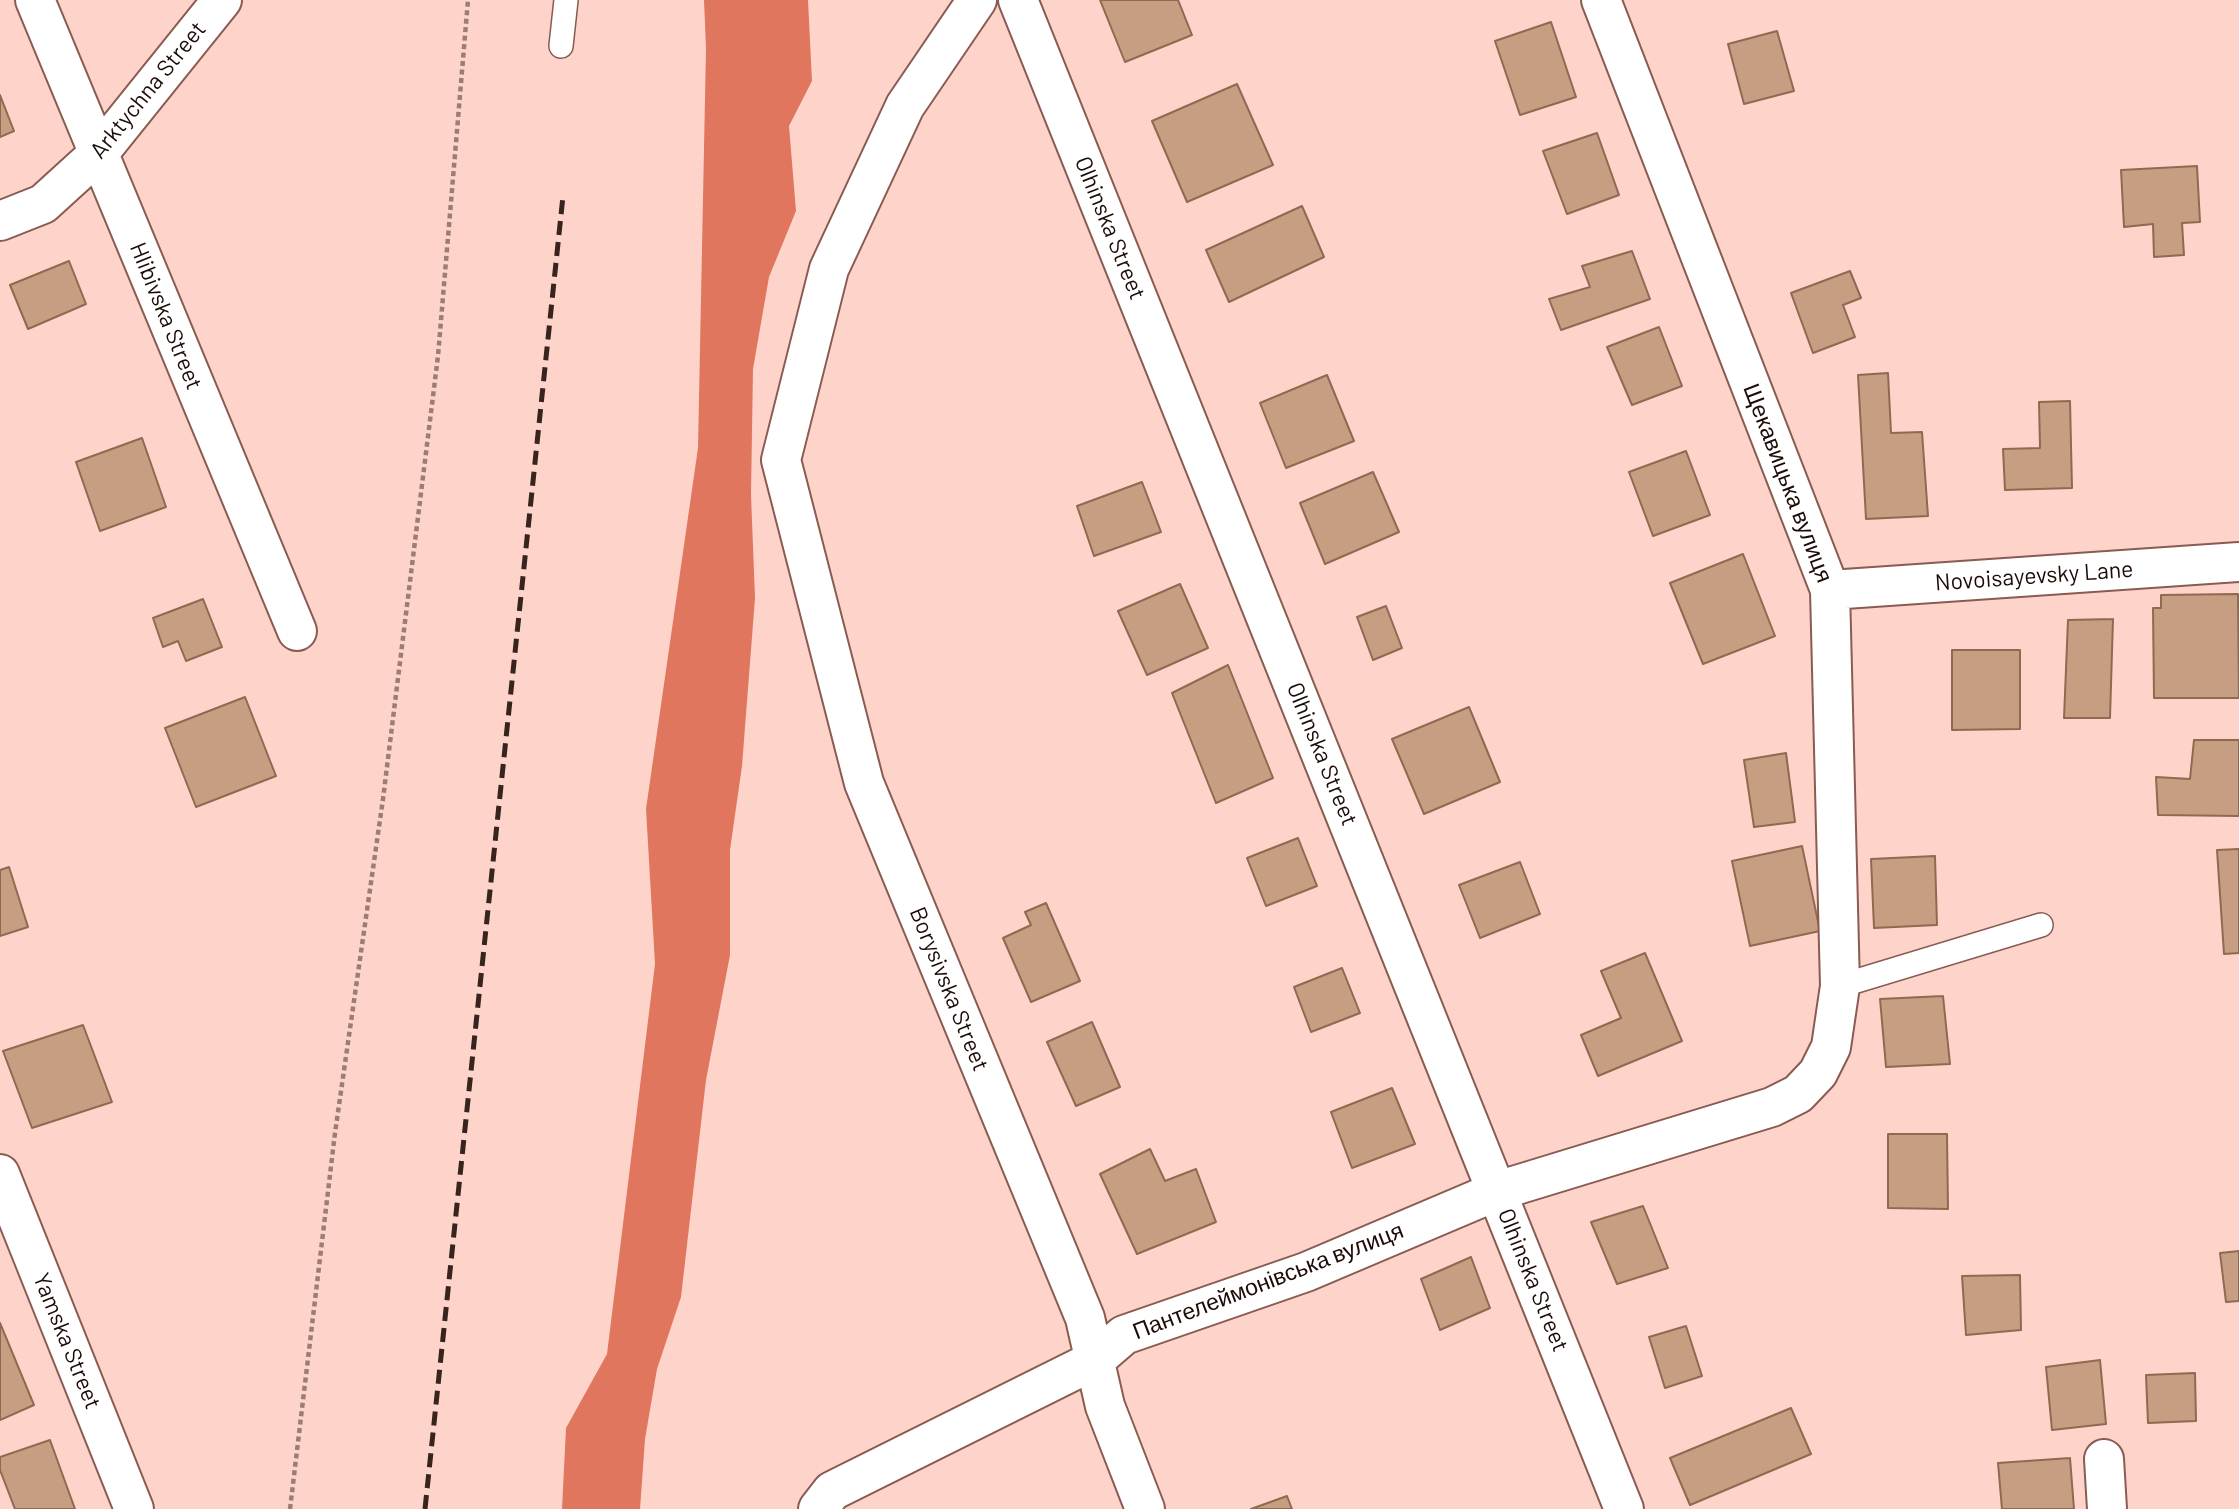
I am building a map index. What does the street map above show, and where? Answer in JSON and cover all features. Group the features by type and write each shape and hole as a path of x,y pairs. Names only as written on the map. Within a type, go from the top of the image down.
{"street":[{"name":"Hlibivska Street","path":"35,0 297,631"},
{"name":"Arktychna Street","path":"0,221 43,204 99,153 222,0"},
{"name":"Borysivska Street","path":"977,0 905,106 829,269 781,460 864,783 1084,1318 1105,1406 1145,1509"},
{"name":"Olhinska Street","path":"1018,0 1624,1509"},
{"name":"Щекавицька вулиця","path":"1601,0 1830,590 1839,986 1831,1047 1818,1073"},
{"name":"Novoisayevsky Lane","path":"1830,590 2239,562"},
{"name":"Пантелеймонівська вулиця","path":"818,1509 832,1491 1095,1360 1124,1335 1306,1272 1497,1191 1772,1107 1798,1094 1818,1073"},
{"name":"Yamska Street","path":"0,1174 134,1509"},
{"path":"2104,1458 2107,1509"}],"lane":[{"path":"561,46 566,0"},
{"path":"1839,986 2041,925"}],"path":[{"path":"290,1509 333,1147 383,799 436,370 468,0"}],"shaded area":[{"path":"704,0 808,0 812,81 789,126 796,211 769,277 753,369 751,495 755,598 742,766 730,850 730,955 706,1080 681,1297 657,1369 645,1439 640,1509 562,1509 566,1428 607,1354 655,964 646,809 698,448 706,48"}],"building":[{"path":"1100,0 1178,0 1192,35 1125,62"},
{"path":"1551,22 1576,97 1520,115 1495,41"},
{"path":"1777,31 1794,91 1744,104 1728,44"},
{"path":"1237,84 1273,165 1187,202 1152,121"},
{"path":"0,95 14,131 0,137"},
{"path":"1597,133 1619,195 1567,214 1543,151"},
{"path":"2197,166 2200,222 2182,223 2184,255 2154,257 2153,224 2124,227 2121,170"},
{"path":"1302,206 1324,257 1229,302 1206,250"},
{"path":"1632,251 1650,299 1561,330 1549,299 1590,287 1582,266"},
{"path":"69,261 86,304 28,329 10,285"},
{"path":"1850,271 1861,298 1843,305 1855,337 1813,353 1791,293"},
{"path":"1659,327 1682,386 1632,405 1607,347"},
{"path":"1888,373 1891,433 1922,432 1928,516 1866,519 1858,375"},
{"path":"1327,375 1354,441 1286,468 1260,403"},
{"path":"2070,401 2072,488 2005,490 2003,449 2040,448 2039,402"},
{"path":"142,438 166,507 100,531 76,462"},
{"path":"1686,451 1710,515 1653,536 1629,472"},
{"path":"1373,472 1399,532 1325,564 1300,503"},
{"path":"1142,482 1161,532 1094,556 1077,506"},
{"path":"1743,554 1775,636 1703,664 1670,583"},
{"path":"1180,584 1208,648 1147,675 1118,611"},
{"path":"2238,594 2239,698 2154,698 2153,608 2161,608 2161,595"},
{"path":"203,599 222,647 186,661 178,641 163,647 153,618"},
{"path":"1386,606 1402,648 1373,660 1357,617"},
{"path":"2113,619 2110,718 2064,718 2068,620"},
{"path":"1952,650 2020,650 2020,729 1952,730"},
{"path":"1228,665 1273,778 1216,803 1172,693"},
{"path":"245,697 276,776 196,807 165,728"},
{"path":"1469,707 1500,782 1424,814 1392,739"},
{"path":"2194,740 2239,740 2239,816 2158,815 2156,777 2190,779"},
{"path":"1786,753 1795,822 1754,827 1744,760"},
{"path":"1298,838 1317,886 1266,906 1247,858"},
{"path":"1802,846 1820,931 1750,946 1732,861"},
{"path":"2239,849 2239,953 2224,954 2217,850"},
{"path":"1935,856 1937,925 1874,928 1871,859"},
{"path":"1520,862 1540,914 1480,938 1459,885"},
{"path":"9,867 28,927 0,936 0,870"},
{"path":"1046,903 1080,981 1031,1002 1003,938 1031,925 1025,912"},
{"path":"1645,953 1682,1041 1598,1076 1581,1035 1621,1018 1601,971"},
{"path":"1342,968 1360,1013 1311,1032 1294,987"},
{"path":"1943,996 1950,1064 1886,1067 1880,999"},
{"path":"1092,1022 1120,1087 1076,1106 1047,1042"},
{"path":"83,1025 112,1102 32,1128 3,1051"},
{"path":"1392,1088 1415,1144 1352,1168 1331,1112"},
{"path":"1888,1134 1947,1134 1948,1209 1888,1208"},
{"path":"1150,1149 1165,1181 1196,1169 1216,1222 1137,1254 1100,1174"},
{"path":"1643,1206 1668,1268 1617,1284 1591,1222"},
{"path":"2239,1251 2239,1301 2226,1302 2220,1253"},
{"path":"1471,1257 1490,1308 1440,1330 1421,1279"},
{"path":"2020,1275 2021,1330 1966,1335 1962,1276"},
{"path":"0,1323 34,1405 0,1420"},
{"path":"1686,1326 1702,1376 1665,1388 1649,1337"},
{"path":"2100,1360 2106,1424 2052,1430 2046,1367"},
{"path":"2195,1373 2196,1421 2148,1423 2146,1375"},
{"path":"1791,1408 1811,1454 1690,1505 1670,1458"},
{"path":"50,1440 75,1509 15,1509 0,1470 0,1457"},
{"path":"2070,1458 2074,1509 2002,1509 1998,1463"},
{"path":"1287,1496 1292,1509 1251,1509"}],"railway":[{"path":"425,1509 563,196"}]}
